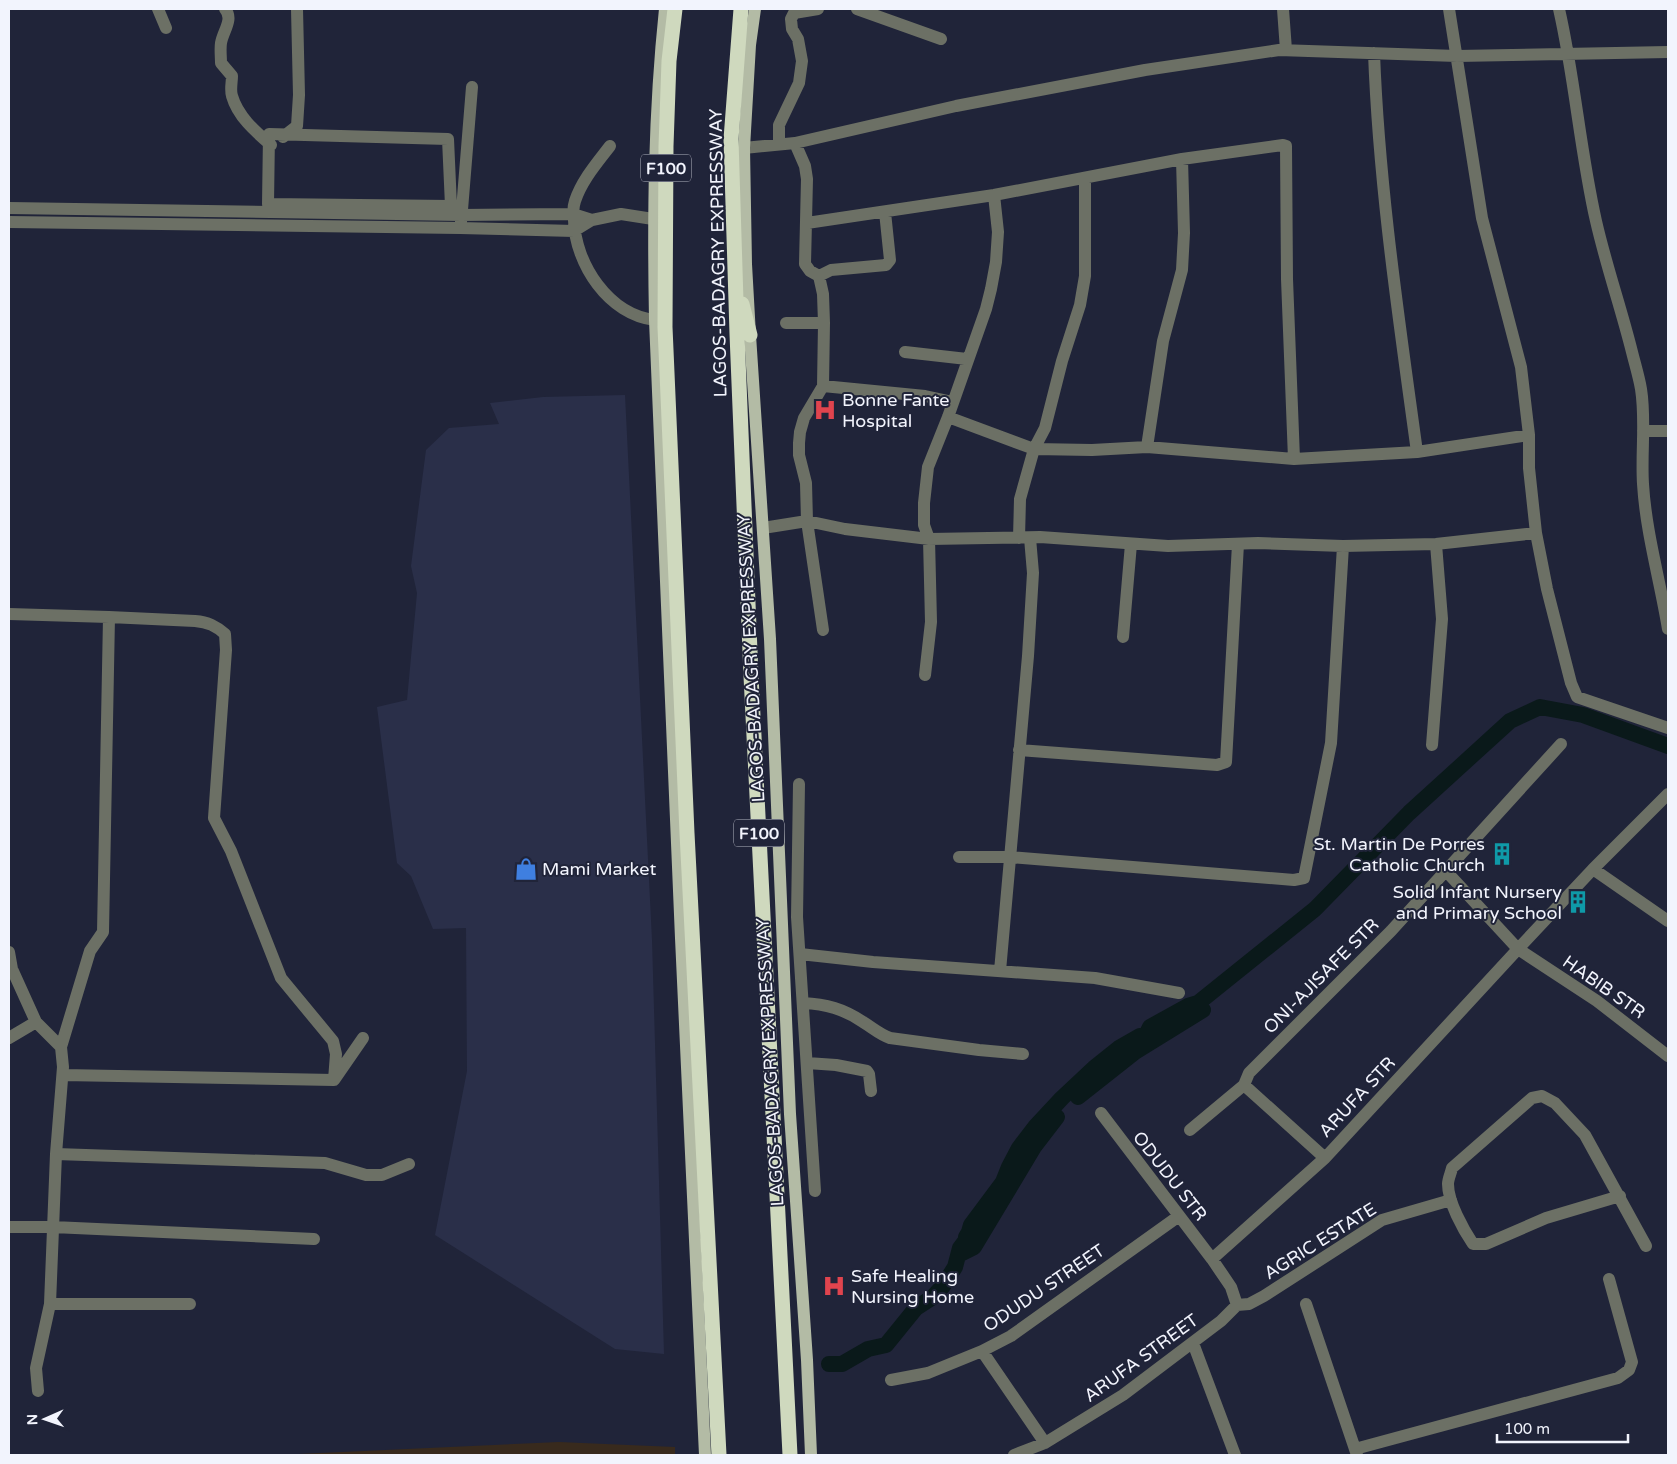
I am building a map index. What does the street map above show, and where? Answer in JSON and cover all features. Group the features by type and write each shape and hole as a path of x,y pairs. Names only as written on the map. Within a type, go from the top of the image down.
{"highway":[{"name":"F100","path":"675,9 669,61 660,324 719,1455"},
{"name":"LAGOS-BADAGRY EXPRESSWAY","path":"741,9 731,139 751,676 790,1455"},
{"path":"734,211 742,304 750,335"}],"main road":[{"path":"665,9 654,160 653,218 660,324 680,918 705,1455"},
{"name":"LAGOS-BADAGRY EXPRESSWAY","path":"755,9 750,45 744,148 750,335 770,639 790,1114 807,1360 811,1455"}],"street":[{"path":"158,9 166,28"},
{"path":"225,9 228,12 229,19 221,42 221,63 232,76 232,95 241,114 250,127 271,146 280,213"},
{"path":"271,146 298,126 297,9"},
{"path":"779,144 779,124 799,83 802,61 798,39 792,29 791,19 794,13 818,9"},
{"path":"857,9 941,39"},
{"path":"1283,9 1286,50"},
{"path":"1449,9 1482,218 1520,367 1529,435 1529,468 1536,532 1547,589 1571,683 1577,697 1668,728"},
{"path":"1559,9 1569,54 1580,142 1602,248 1624,320 1641,389 1643,484 1650,540 1668,629"},
{"path":"744,148 795,143 936,110 1051,87 1154,69 1286,50 1457,56 1668,52"},
{"path":"1374,53 1375,89 1388,232 1417,452"},
{"path":"461,221 472,87"},
{"path":"269,134 448,139 451,206 268,204 269,134"},
{"path":"795,143 805,166 807,179 805,264 810,271 819,276 823,294 823,386 804,418 800,432 799,455 806,484 807,521 822,630"},
{"path":"610,146 584,182 574,202 574,231 585,268 610,298 644,319 660,324"},
{"path":"807,223 994,195 1182,159 1286,146 1287,279 1294,459"},
{"path":"1147,447 1163,341 1182,270 1184,233 1182,159"},
{"path":"1000,971 1028,656 1033,573 1025,538 1020,499 1034,449 1045,428 1062,361 1080,305 1085,276 1085,178"},
{"path":"925,676 931,622 930,539 924,525 924,503 928,467 948,417 986,309 996,262 998,232 994,195"},
{"path":"9,208 280,213 461,221 574,231 592,220 621,214 653,218"},
{"path":"819,276 831,270 888,264 890,260 885,212"},
{"path":"9,222 461,221 573,214 592,220"},
{"path":"786,323 824,323"},
{"path":"905,352 967,359"},
{"path":"823,386 925,396 953,402"},
{"path":"948,417 1034,449 1092,450 1147,447 1294,459 1417,452 1529,435"},
{"path":"1643,431 1668,431"},
{"path":"763,528 807,521 845,530 930,539 1025,538 1168,546 1436,544 1536,532"},
{"path":"1124,637 1131,544"},
{"path":"1019,750 1217,765 1226,762 1238,544"},
{"path":"1432,745 1442,619 1436,544"},
{"path":"959,857 1010,857 1294,880 1304,878 1331,743 1343,546"},
{"path":"9,614 109,616 207,622 225,634 226,650 214,818 231,851 281,978 333,1041 336,1054 334,1080"},
{"path":"38,1391 36,1368 50,1304 56,1154 63,1075 61,1047 90,951 104,932 109,616"},
{"name":"ONI-AJISAFE STR","path":"1190,1130 1244,1085 1249,1073 1392,930 1561,744"},
{"path":"799,784 797,917 815,1191"},
{"name":"ARUFA STR","path":"1212,1259 1325,1158 1518,949 1668,794"},
{"path":"1594,869 1668,921"},
{"path":"1445,870 1518,949"},
{"name":"HABIB STR","path":"1518,949 1597,1001 1668,1056"},
{"path":"9,952 12,969 36,1022 61,1047"},
{"path":"800,954 873,962 1095,978 1179,993"},
{"path":"803,1003 825,1004 865,1023 880,1034 890,1038 1023,1054"},
{"path":"9,1038 36,1022"},
{"path":"334,1080 363,1038"},
{"path":"806,1063 836,1065 867,1071 871,1092"},
{"path":"63,1075 334,1080"},
{"path":"1244,1085 1325,1158"},
{"path":"1620,1196 1546,1218 1486,1244 1473,1244 1465,1233 1451,1200 1448,1183 1452,1168 1532,1098 1542,1096 1554,1104 1585,1135 1620,1196 1646,1246"},
{"name":"ODUDU STR","path":"1101,1113 1212,1259"},
{"path":"56,1154 325,1163 366,1175 382,1175 409,1164"},
{"name":"AGRIC ESTATE","path":"1237,1305 1249,1304 1264,1296 1382,1220 1451,1200"},
{"name":"ODUDU STREET","path":"891,1380 928,1373 982,1351 1011,1336 1180,1216"},
{"path":"9,1226 314,1240"},
{"path":"1212,1259 1230,1287 1237,1305"},
{"path":"1306,1304 1356,1452 1618,1378 1628,1370 1632,1362 1612,1287 1608,1279"},
{"path":"50,1304 190,1304"},
{"name":"ARUFA STREET","path":"1014,1455 1045,1444 1124,1395 1221,1321 1237,1305"},
{"path":"1193,1343 1235,1455"},
{"path":"982,1351 1045,1444"}],"shaded area":[{"name":"Mami Market","path":"625,395 652,940 664,1354 615,1349 435,1235 467,1071 466,928 433,929 411,876 397,863 377,707 407,700 417,593 411,566 426,450 449,428 499,424 490,403 543,397"},
{"path":"559,1442 675,1447 675,1455 277,1455"}],"waterway":[{"path":"829,1364 842,1364 868,1349 886,1345 916,1308 933,1297 943,1286 955,1267 960,1248 966,1240 971,1225 1003,1182 1019,1148 1035,1127 1062,1098 1119,1048 1140,1036 1145,1037 1150,1027 1188,1006 1198,1003 1315,909 1409,813 1510,721 1540,707 1583,715 1668,746"},
{"path":"1078,1097 1135,1052 1203,1010"},
{"path":"962,1253 974,1247 1034,1147 1057,1117"}],"place":[{"name":"Bonne Fante Hospital","path":"825,410"},
{"name":"St. Martin De Porres Catholic Church","path":"1502,854"},
{"name":"Mami Market","path":"526,869"},
{"name":"Solid Infant Nursery and Primary School","path":"1578,902"},
{"name":"Safe Healing Nursing Home","path":"834,1286"}]}
